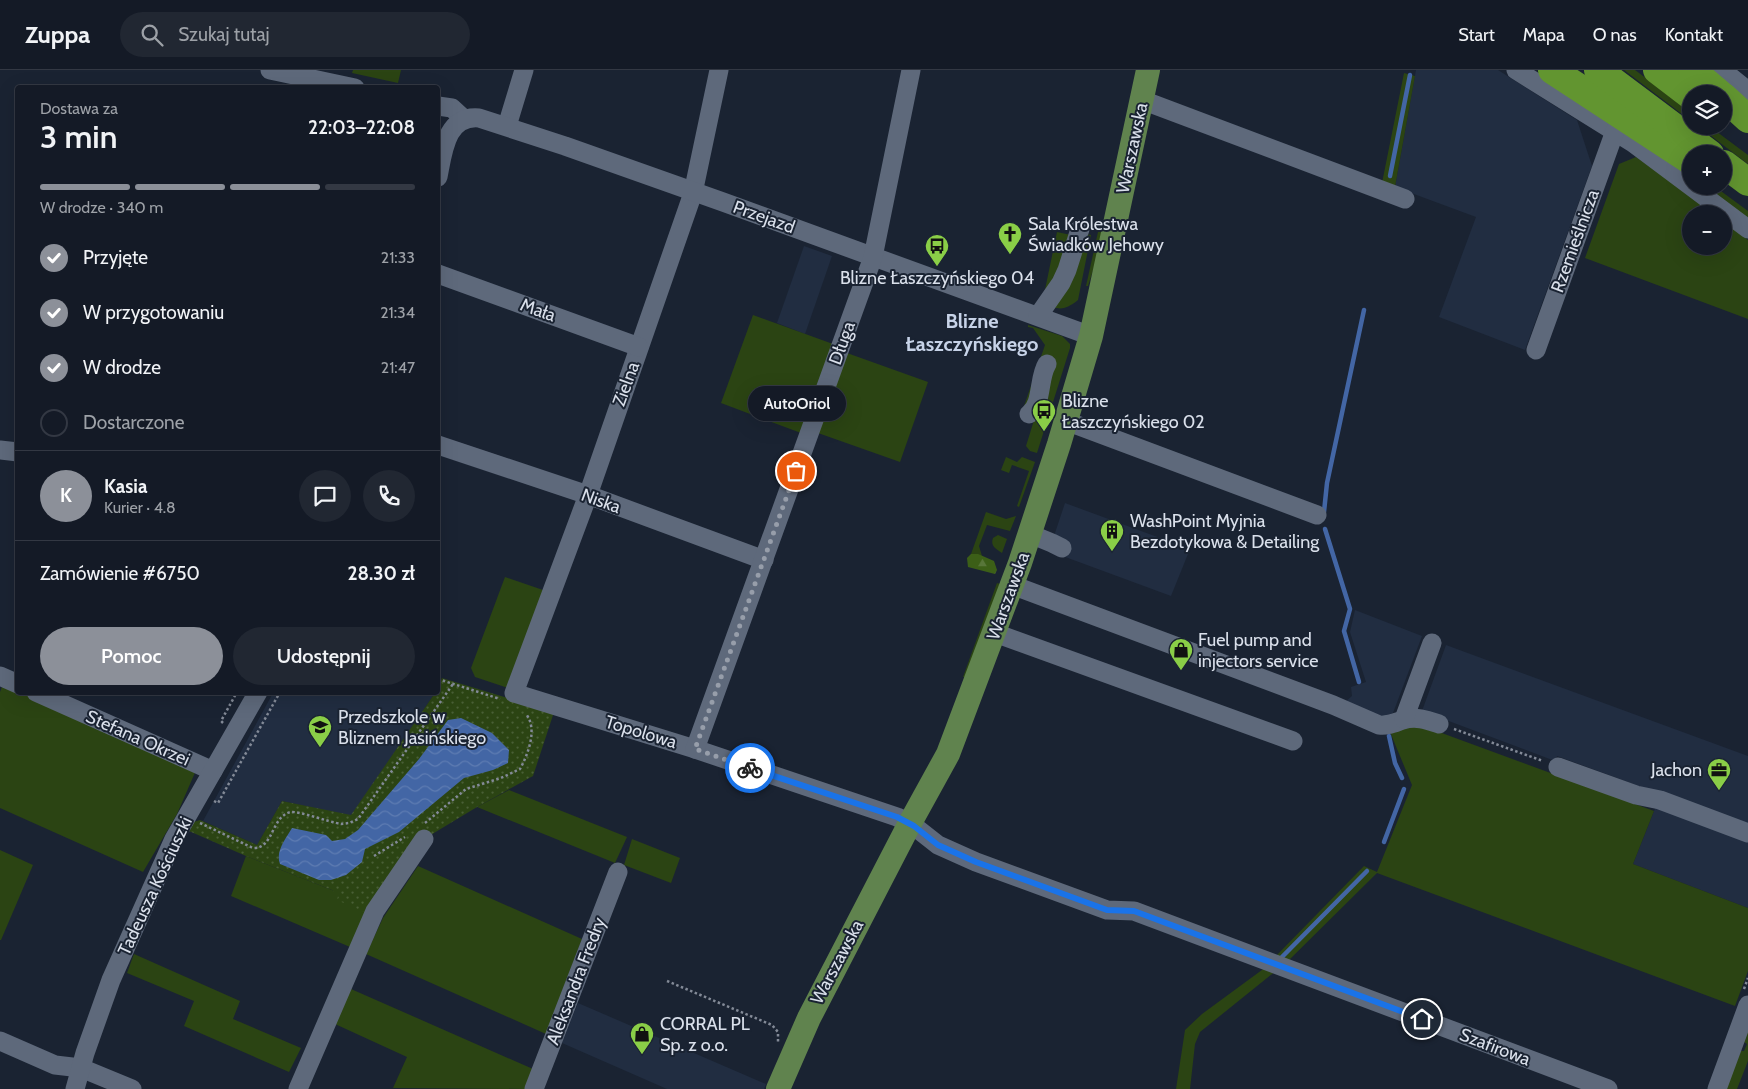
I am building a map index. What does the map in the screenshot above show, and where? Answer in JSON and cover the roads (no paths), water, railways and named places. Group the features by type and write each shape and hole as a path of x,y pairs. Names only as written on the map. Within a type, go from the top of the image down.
{"highway":[{"path":"1552,70 1682,155"},
{"path":"1598,70 1698,145"},
{"path":"1657,70 1682,89"},
{"path":"1692,70 1710,85"},
{"path":"1732,104 1748,119"},
{"path":"1732,127 1748,139"},
{"path":"1732,170 1748,182"},
{"path":"1732,184 1748,193"}],"main road":[{"name":"Warszawska","path":"778,1089 809,1018 948,754 995,633 1030,534 1092,336 1148,70"}],"street":[{"path":"270,70 301,73 344,85"},
{"path":"507,126 524,70"},
{"name":"Zielna","path":"511,697 588,495 693,193 719,70"},
{"name":"Długa","path":"695,749 873,257 911,70"},
{"path":"1516,70 1615,131 1748,228"},
{"path":"1722,70 1748,91"},
{"path":"1142,100 1405,198"},
{"name":"Przejazd","path":"440,106 452,108 464,119 479,118 507,126 1092,336"},
{"path":"440,168 447,138 455,126 464,119"},
{"name":"Rzemieślnicza","path":"1536,350 1615,131"},
{"path":"1038,316 1061,283 1080,230"},
{"name":"Mała","path":"440,275 640,347"},
{"path":"1029,414 1035,408 1042,376 1048,364"},
{"path":"1066,422 1317,515"},
{"name":"Niska","path":"440,446 588,495 764,560"},
{"path":"0,450 15,452"},
{"path":"1030,534 1062,548"},
{"path":"1012,585 1333,705 1379,726 1387,726 1415,718 1439,724"},
{"path":"995,633 1293,741"},
{"path":"1404,720 1432,643"},
{"name":"Stefana Okrzei","path":"43,695 213,771"},
{"name":"Tadeusza Kościuszki","path":"74,1089 111,980 170,848 256,695"},
{"name":"Topolowa","path":"511,697 695,749 910,823"},
{"path":"1558,767 1636,795 1660,800 1748,833"},
{"name":"Szafirowa","path":"910,823 938,845 985,865 1107,910 1134,911 1608,1089"},
{"path":"298,1089 375,911 420,832"},
{"name":"Aleksandra Fredry","path":"534,1089 618,872"},
{"path":"1717,1089 1748,1005"},
{"path":"0,1041 55,1065 81,1068 132,1089"}],"water":[{"path":"461,718 492,733 509,750 508,763 493,770 464,778 399,832 365,849 362,862 346,875 331,880 319,880 280,864 280,850 292,828 326,835 332,841 345,839 358,830 419,759 448,720"}],"waterway":[{"path":"1390,176 1410,75"},
{"path":"1324,512 1327,483 1364,310"},
{"path":"1325,529 1350,609 1344,631 1359,682"},
{"path":"1389,736 1395,763 1402,778"},
{"path":"1384,842 1404,789"},
{"path":"1281,958 1367,871"}],"place":[{"name":"Sala Królestwa Świadków Jehowy","path":"1010,255"},
{"name":"Blizne Łaszczyńskiego 04","path":"937,267"},
{"name":"Blizne Łaszczyńskiego 02","path":"1044,432"},
{"name":"AutoOriol","path":"796,471"},
{"name":"WashPoint Myjnia Bezdotykowa & Detailing","path":"1112,552"},
{"name":"Fuel pump and injectors service","path":"1181,671"},
{"name":"Przedszkole w Bliznem Jasińskiego","path":"320,748"},
{"name":"Jachon","path":"1719,791"},
{"name":"CORRAL PL Sp. z o.o.","path":"642,1055"}],"district":[{"name":"Blizne Łaszczyńskiego","path":"972,332"}]}
